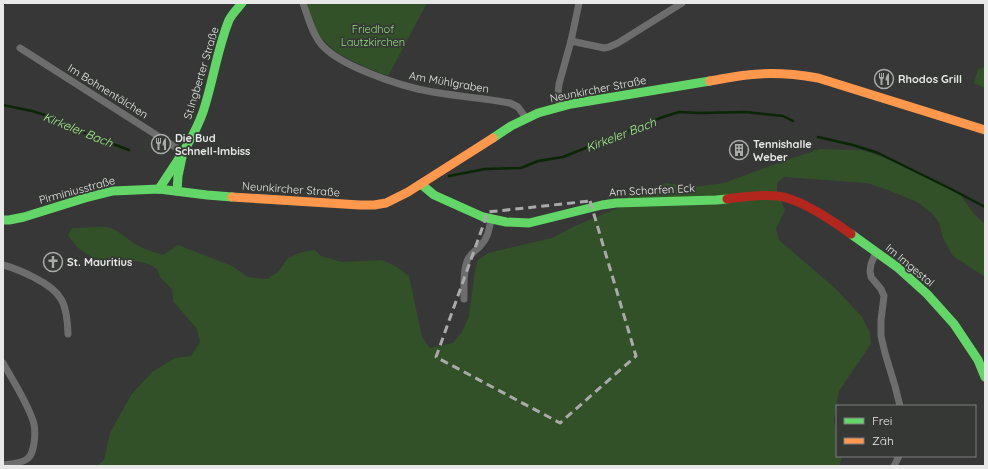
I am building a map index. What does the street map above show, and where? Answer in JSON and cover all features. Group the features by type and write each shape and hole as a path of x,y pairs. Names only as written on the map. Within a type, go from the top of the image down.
{"main road":[{"name":"St.Ingberter Straße","path":"159,189 183,152 195,130 203,111 220,47 230,19 242,3"},
{"name":"Neunkircher Straße","path":"159,189 207,195 360,205 386,203 421,184 511,126 538,113 560,107 731,77 765,73 800,75 818,78 985,130"},
{"name":"St.Ingberter Straße","path":"177,191 178,176 183,152"},
{"name":"Am Scharfen Eck","path":"421,184 434,195 483,217 491,220 517,224 528,223 602,204 716,200 762,195 778,196 792,200"},
{"name":"Pirminiusstraße","path":"3,220 24,217 113,191 159,189"},
{"name":"Im Imgestal","path":"792,200 840,226 897,267 911,279 950,319 978,360 985,377"}],"street":[{"name":"Am Mühlgraben","path":"302,3 313,32 321,44 330,53 348,64 415,89 510,103 518,107 526,118"},
{"path":"560,107 558,94 559,84 571,42 579,3"},
{"path":"571,42 604,48 610,47 682,3"},
{"name":"Im Bohnentälchen","path":"20,48 183,152"},
{"path":"464,299 465,276 468,260 471,254 486,240 489,233 491,220"},
{"path":"876,252 870,271 871,277 881,289 884,296 880,320 881,336 900,405"},
{"path":"3,265 17,269 47,284 54,290 60,298 66,312 68,334"},
{"path":"3,363 30,411 34,425 35,438 34,448 31,455 27,459 3,465"},
{"path":"894,466 898,457"}],"highlighted area":[{"path":"590,201 636,356 560,423 436,357 488,212"}],"green space":[{"name":"Friedhof Lautzkirchen","path":"306,3 427,3 388,76 352,61 327,44 316,29"},
{"path":"985,67 985,88 974,83 978,69"},
{"path":"820,149 862,150 900,163 959,193 974,214 985,224 985,277 953,256 943,238 939,223 932,213 917,202 867,183 784,177 777,183 777,191 785,210 776,229 779,240 836,289 862,317 870,333 871,344 839,391 834,420 836,432 836,457 843,457 839,466 97,466 104,460 110,433 131,395 152,372 175,358 191,356 200,342 197,329 173,301 172,289 160,277 157,269 148,264 137,261 103,262 91,257 77,247 68,235 72,228 111,228 135,244 163,255 178,245 232,266 248,277 267,279 278,272 288,258 302,252 315,250 321,256 342,262 382,260 397,267 409,276 422,337 430,348 453,343 462,332 469,316 475,270 478,260 488,253 552,238 575,226 620,207 630,194 666,183 694,187 724,183"}],"waterway":[{"name":"Kirkeler Bach","path":"3,105 52,117 89,135 129,150"},
{"name":"Kirkeler Bach","path":"449,176 485,169 521,168 538,161 563,157 679,112 746,112 783,116 793,121"},
{"name":"Kirkeler Bach","path":"818,137 853,145 878,153 985,207"}],"traffic: fast":[{"path":"159,189 183,152 199,122 225,31 233,13 242,3"},
{"path":"493,138 511,126 538,113 571,104 710,81"},
{"path":"177,191 182,157"},
{"path":"421,184 434,195 483,217 506,222 529,223 616,203 727,199"},
{"path":"3,220 24,217 113,191 159,189 232,197"},
{"path":"851,234 897,267 927,294 954,324 978,360 985,377"}],"traffic: slow":[{"path":"710,81 742,75 765,74 818,78 985,130"},
{"path":"232,197 360,205 386,203 408,192 493,138"}],"traffic: jam":[{"path":"727,199 764,195 786,198 816,211 851,234"}],"place":[{"name":"Rhodos Grill","path":"884,79"},
{"name":"Die Bud Schnell-Imbiss","path":"161,144"},
{"name":"Tennishalle Weber","path":"739,150"},
{"name":"St. Mauritius","path":"53,262"}]}
